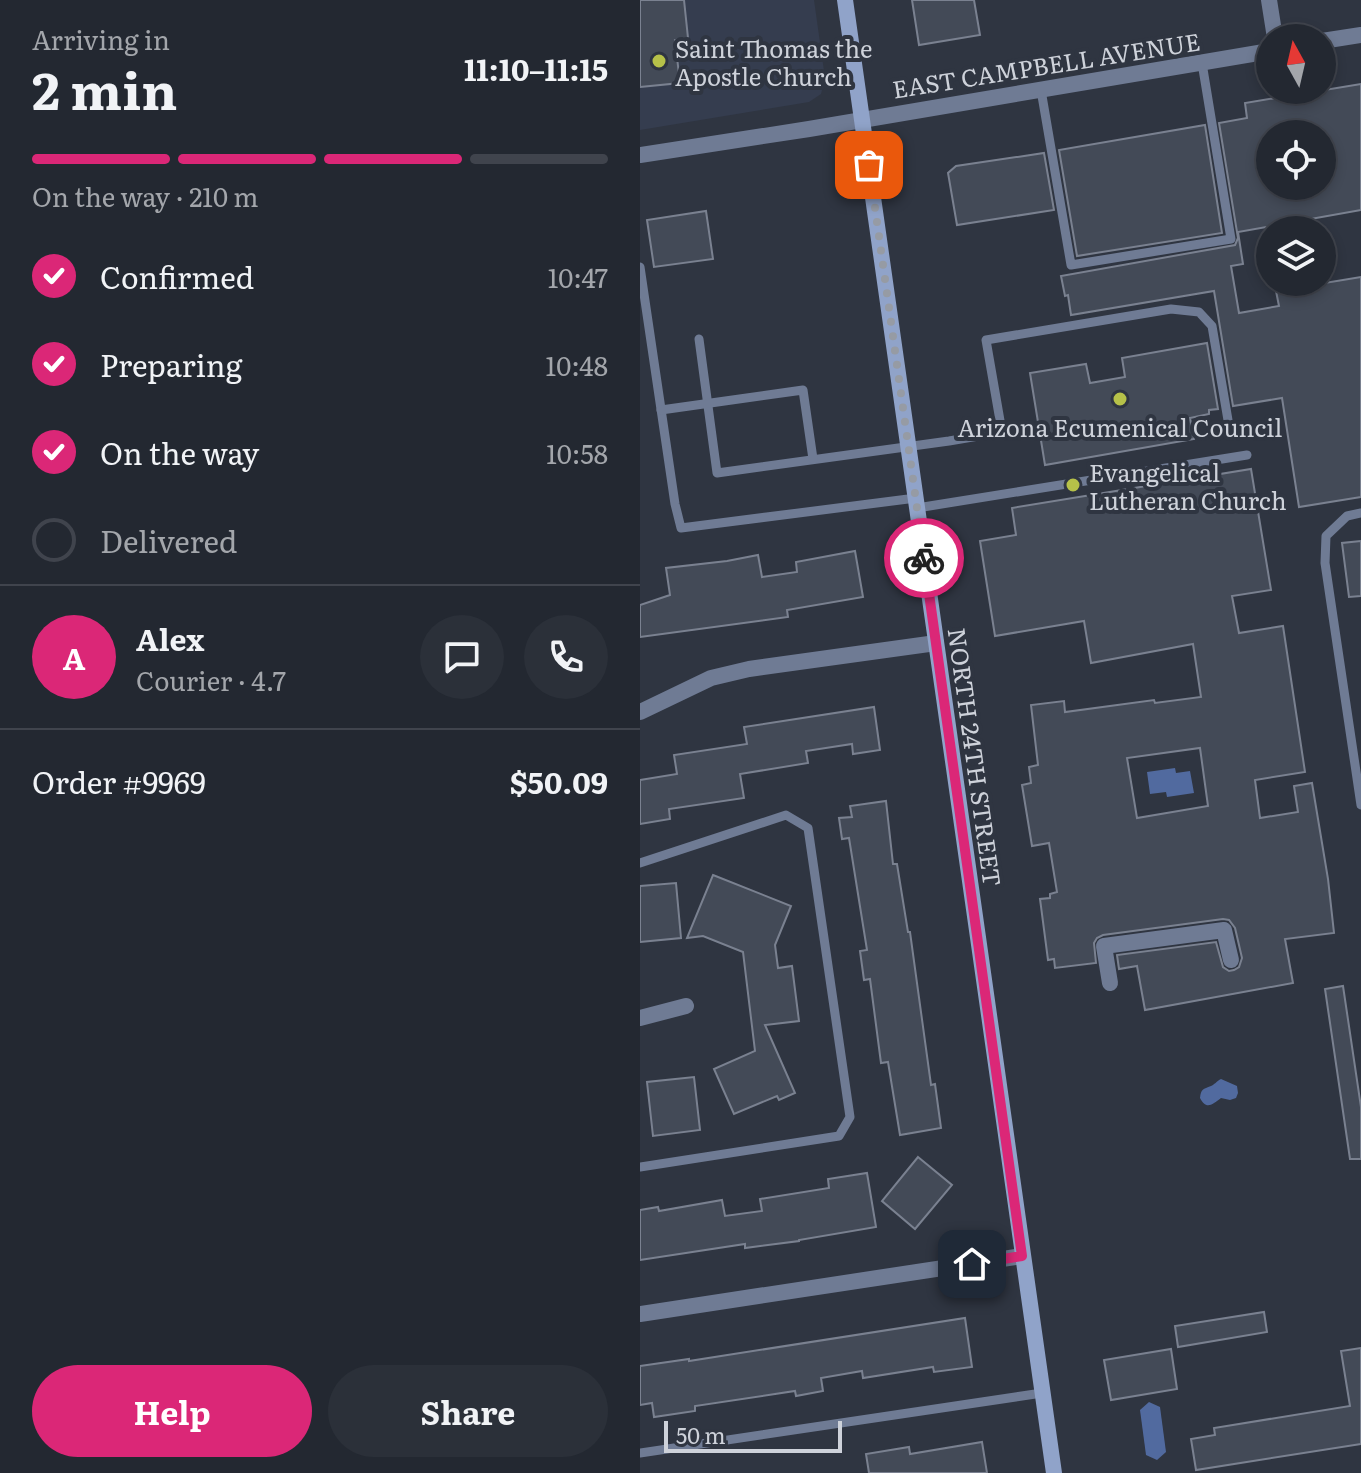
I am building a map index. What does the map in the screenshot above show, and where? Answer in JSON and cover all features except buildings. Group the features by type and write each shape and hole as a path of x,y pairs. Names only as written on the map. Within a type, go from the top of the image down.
{"main road":[{"name":"NORTH 24TH STREET","path":"845,0 1054,1473"}],"street":[{"path":"1269,0 1273,24"},
{"path":"1336,39 1361,35"},
{"name":"EAST CAMPBELL AVENUE","path":"640,155 1256,53"},
{"path":"640,712 711,678 749,669 936,643"},
{"path":"1110,983 1104,946 1224,930 1231,960"},
{"path":"640,1018 686,1006"},
{"path":"640,1314 1022,1256"}],"lane":[{"path":"1041,90 1071,265 1202,244 1231,239 1202,63"},
{"path":"640,267 644,315 681,528 917,503 1247,455"},
{"path":"699,339 717,473 1002,432 986,340 1171,309 1199,312 1212,326 1229,426"},
{"path":"661,410 803,390 813,459"},
{"path":"1361,513 1347,516 1326,536 1325,563 1361,805"},
{"path":"640,863 786,815 808,828 850,1117 839,1136 640,1167"},
{"path":"640,1453 1042,1393"}],"shaded area":[{"path":"640,0 814,0 825,78 821,94 809,102 640,130"}],"water":[{"path":"1175,768 1176,773 1190,771 1194,793 1167,797 1166,792 1150,794 1147,772"},
{"path":"1221,1079 1237,1086 1236,1098 1221,1098 1212,1104 1205,1104 1200,1098 1202,1091"},
{"path":"1149,1402 1160,1407 1166,1452 1157,1460 1146,1455 1140,1410"}],"way so far":[{"path":"869,165 924,558"}],"place":[{"name":"Saint Thomas the Apostle Church","path":"659,61"},
{"name":"Arizona Ecumenical Council","path":"1120,399"},
{"name":"Evangelical Lutheran Church","path":"1073,485"}],"route":[{"path":"924,558 1022,1256 972,1264"}]}
